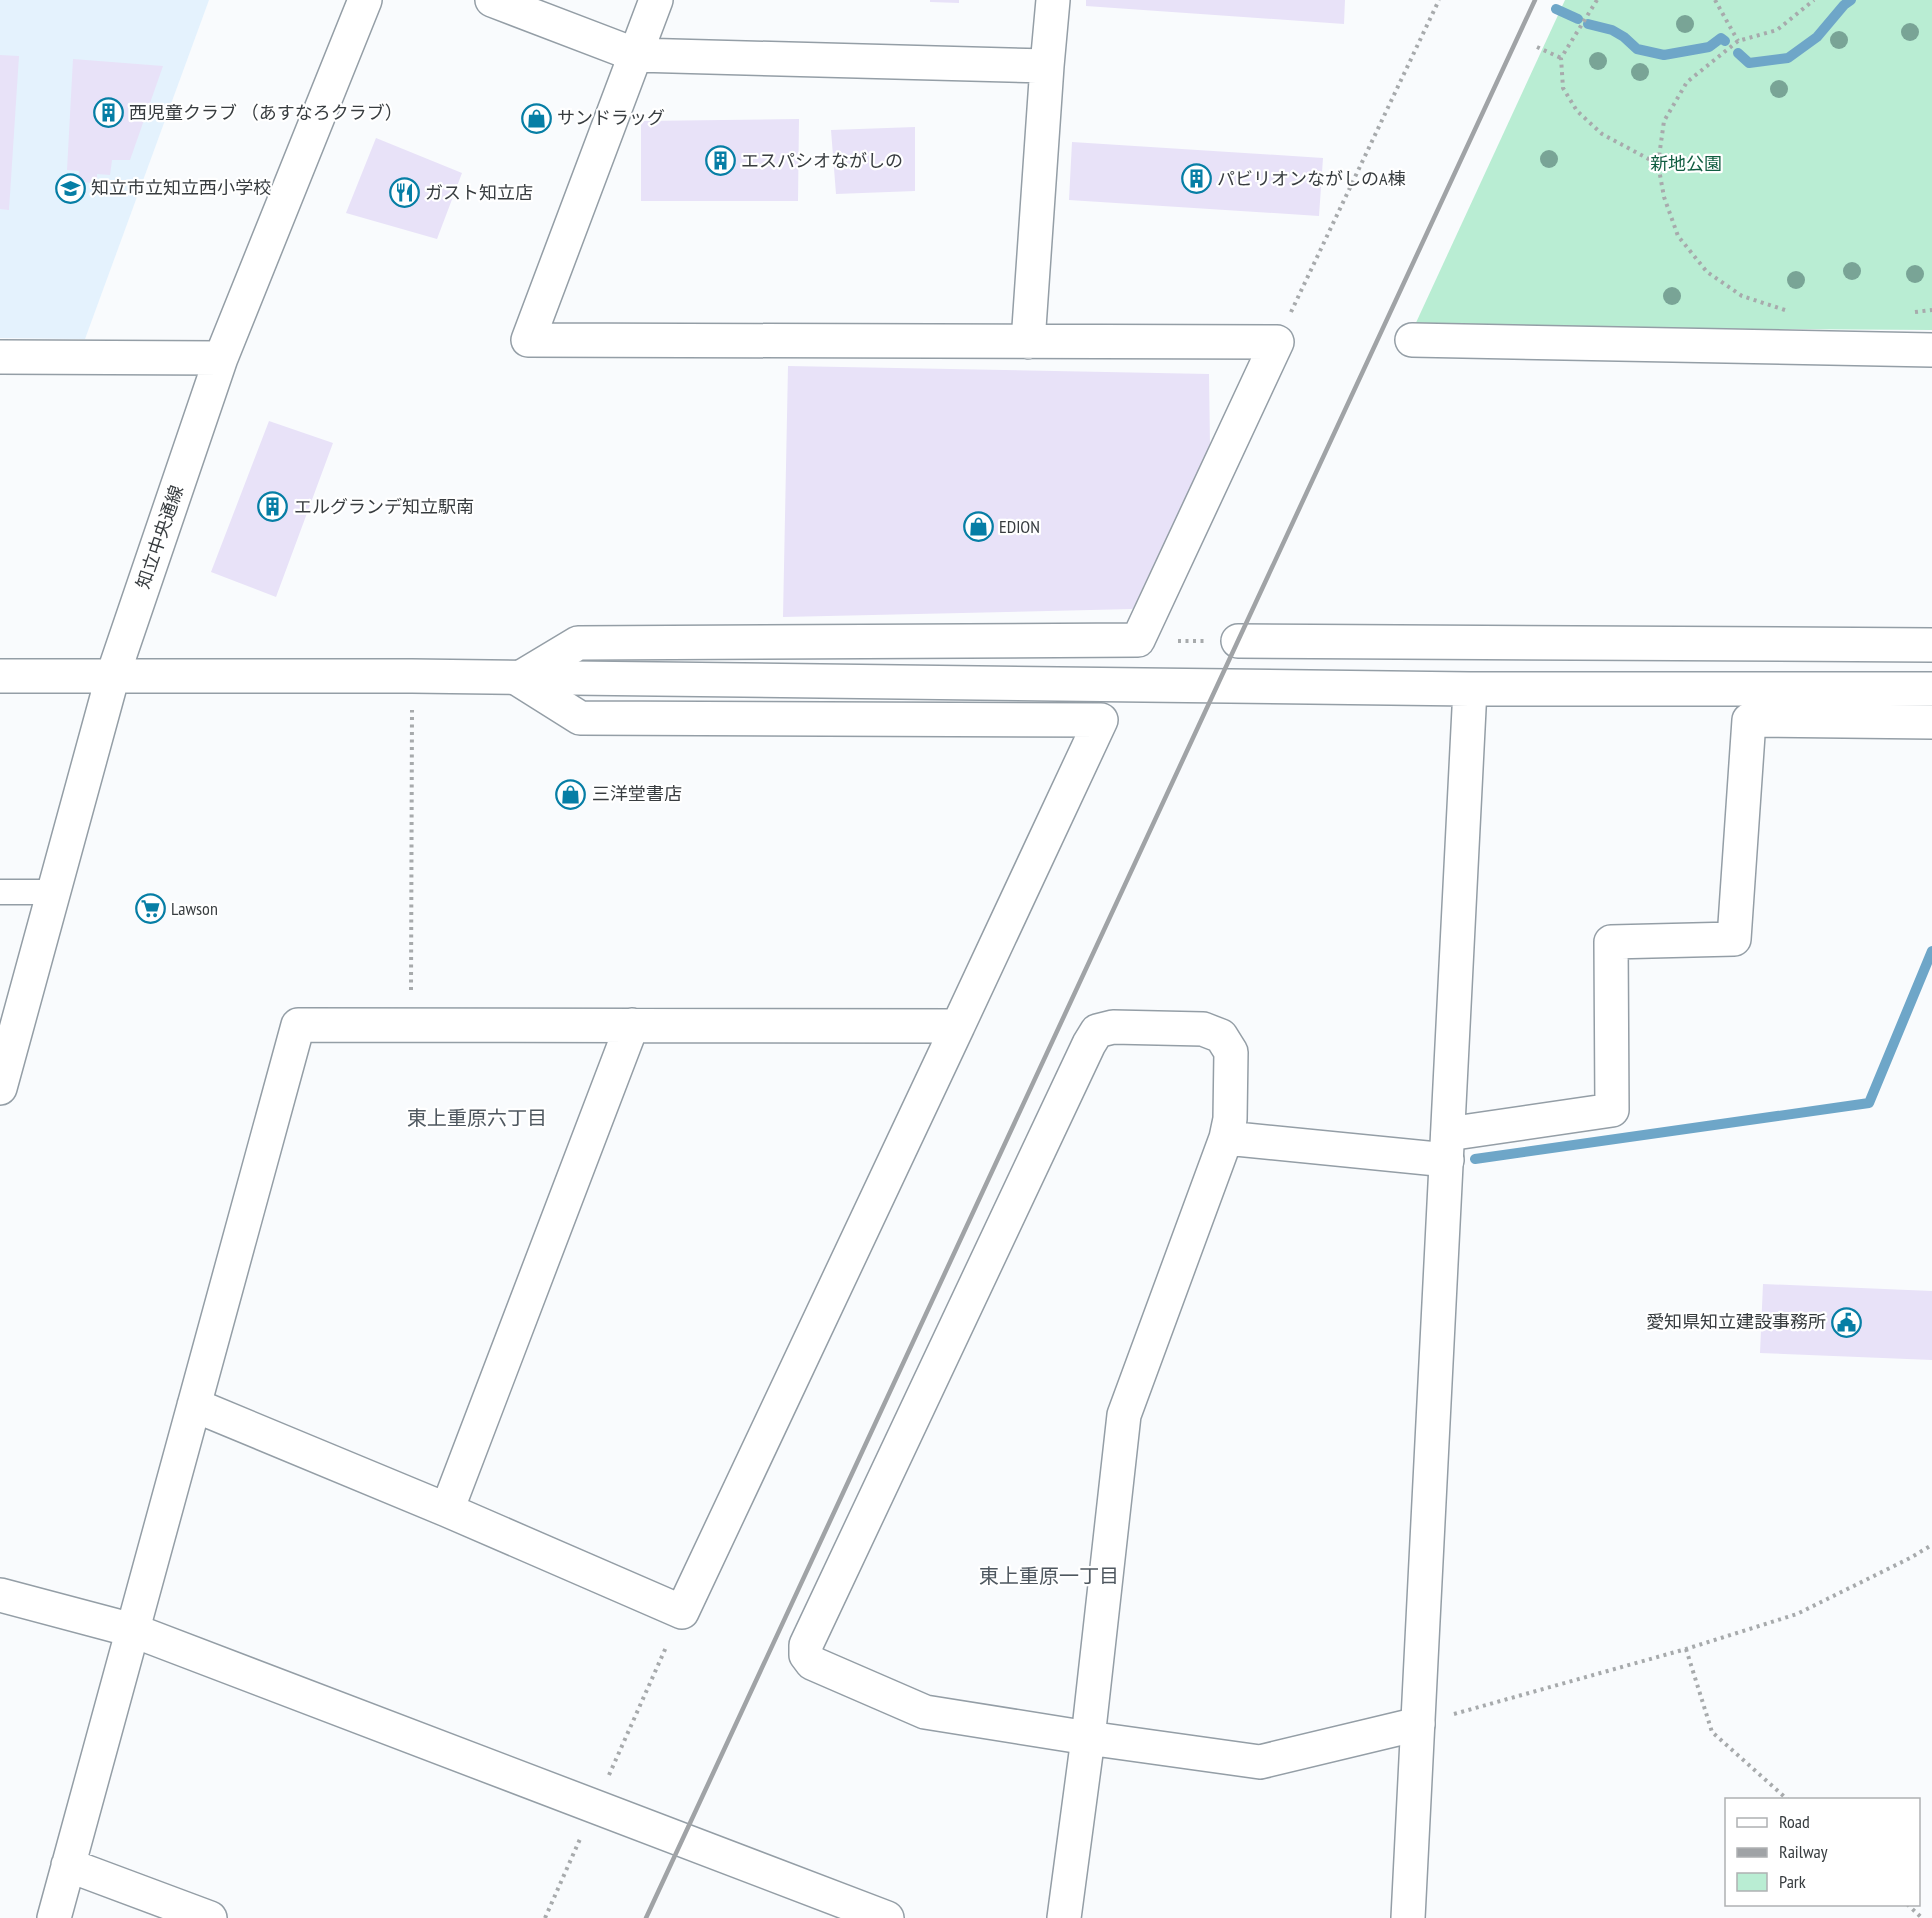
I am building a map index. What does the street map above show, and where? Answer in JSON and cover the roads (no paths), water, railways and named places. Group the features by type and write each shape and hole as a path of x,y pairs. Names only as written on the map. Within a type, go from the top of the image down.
{"street":[{"name":"知立中央通線","path":"0,1088 113,675 221,358 365,0"},
{"path":"492,0 636,55 1047,66"},
{"path":"518,679 578,643 1138,640 1277,342 528,340 656,0"},
{"path":"1028,342 1053,0"},
{"path":"1412,340 1932,350"},
{"path":"0,357 221,358"},
{"path":"734,642 734,681"},
{"path":"1238,642 1932,645"},
{"path":"1666,689 1668,644"},
{"path":"0,676 412,676 1470,689 1932,689"},
{"path":"194,1405 447,1510 682,1612 1101,720 580,718 518,679"},
{"path":"869,682 869,719"},
{"path":"1408,1918 1470,689"},
{"path":"1226,1138 1447,1147 1612,1110 1611,942 1734,939 1749,720 1932,722"},
{"path":"0,892 54,892"},
{"path":"54,1918 298,1025 958,1026"},
{"path":"447,1510 632,1025"},
{"path":"1064,1918 1088,1738 1124,1415 1226,1138 1230,1119 1231,1052 1221,1036 1203,1029 1113,1027 1097,1031 806,1645 806,1655 812,1663 926,1712 1088,1738 1260,1762 1418,1724"},
{"path":"0,1595 132,1630 887,1918"},
{"path":"68,1866 210,1918"}],"waterway":[{"path":"1738,53 1749,63 1788,58 1817,37 1851,0"},
{"path":"1556,9 1578,19"},
{"path":"1588,24 1612,30 1637,49 1664,55 1709,47 1721,38 1725,41"},
{"path":"1475,1159 1869,1103 1932,951"}],"railway":[{"path":"646,1918 1535,0"}],"place":[{"name":"西児童クラブ （あすなろクラブ）","path":"108,113"},
{"name":"サンドラッグ","path":"536,118"},
{"name":"エスパシオながしの","path":"720,161"},
{"name":"パビリオンながしのA棟","path":"1196,179"},
{"name":"知立市立知立西小学校","path":"70,188"},
{"name":"ガスト知立店","path":"404,193"},
{"name":"エルグランデ知立駅南","path":"273,507"},
{"name":"EDION","path":"978,527"},
{"name":"三洋堂書店","path":"571,794"},
{"name":"Lawson","path":"150,909"},
{"name":"愛知県知立建設事務所","path":"1847,1322"}],"district":[{"name":"東上重原六丁目","path":"477,1118"},
{"name":"東上重原一丁目","path":"1049,1576"}],"park label":[{"name":"新地公園","path":"1686,164"}]}
